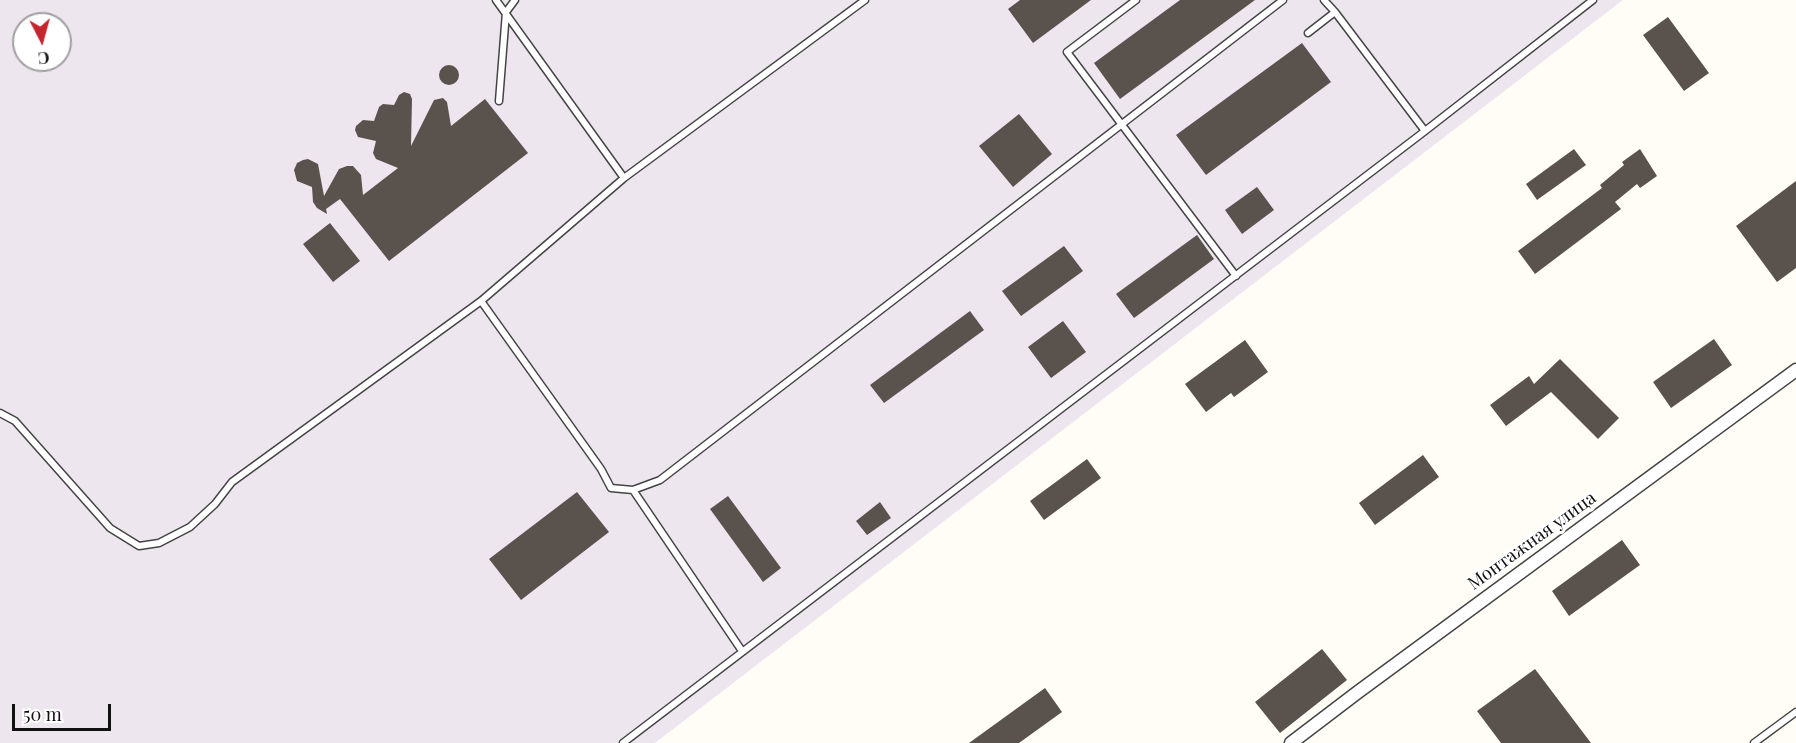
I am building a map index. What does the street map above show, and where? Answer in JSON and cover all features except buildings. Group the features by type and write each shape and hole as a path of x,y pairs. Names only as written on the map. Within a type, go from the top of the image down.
{"street":[{"name":"Монтажная улица","path":"1291,743 1796,370"}],"lane":[{"path":"496,0 624,178"},
{"path":"499,101 506,12 514,0"},
{"path":"0,412 15,421 110,528 139,546 159,543 190,527 232,483 481,300 624,178 865,0"},
{"path":"1136,0 1067,52 1236,276"},
{"path":"481,300 601,469 611,488 633,490 660,480 1283,0"},
{"path":"1324,0 1425,131"},
{"path":"623,743 1236,276 1593,0"},
{"path":"1308,33 1335,12"},
{"path":"633,490 742,651"},
{"path":"1754,743 1796,712"}],"shaded area":[{"path":"0,0 1623,0 655,743 0,743"}]}
